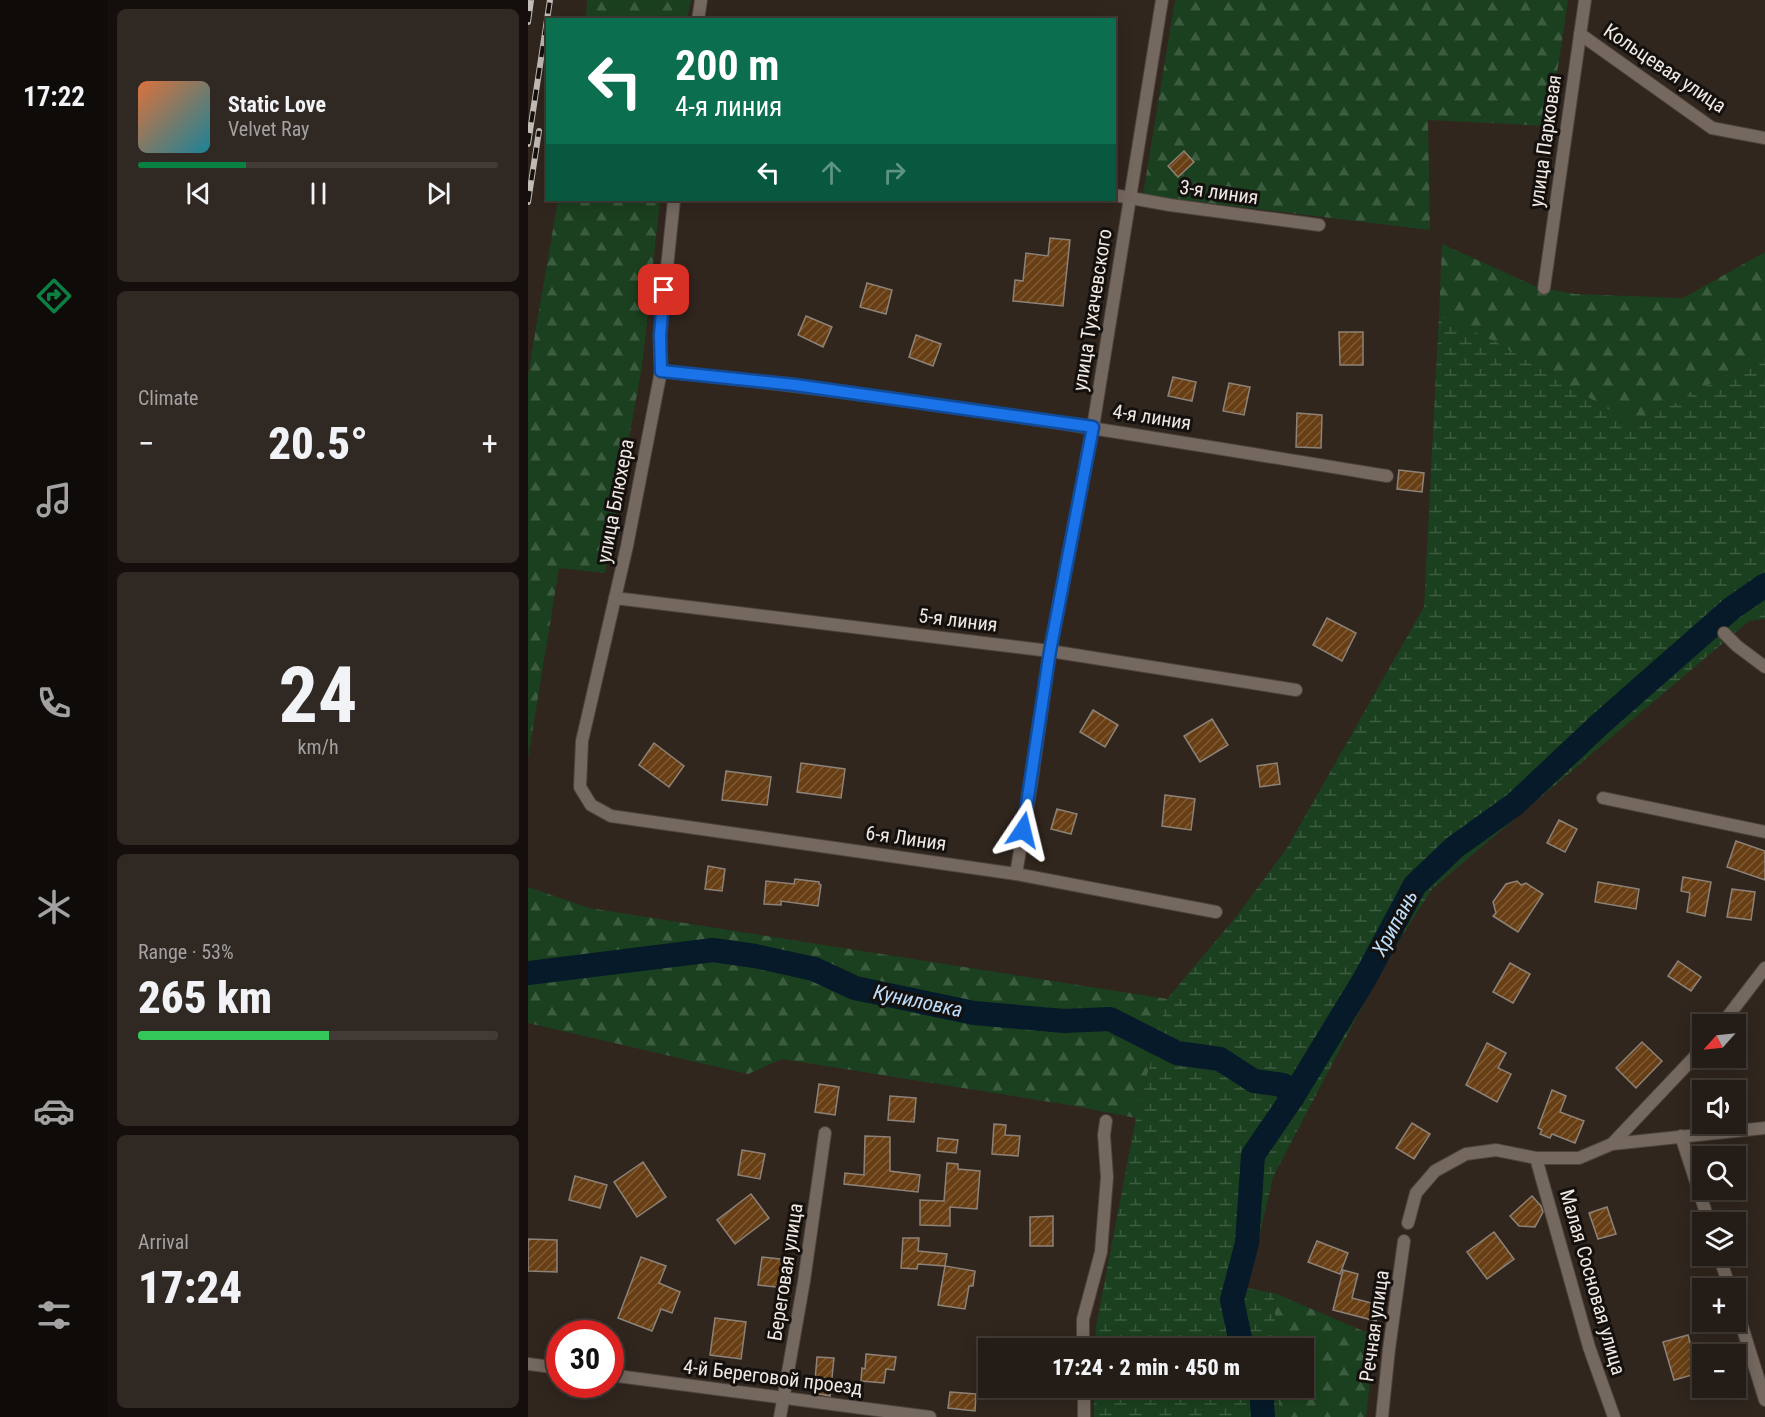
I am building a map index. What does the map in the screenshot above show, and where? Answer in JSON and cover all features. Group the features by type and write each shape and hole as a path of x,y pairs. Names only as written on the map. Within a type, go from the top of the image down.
{"street":[{"path":"698,18 701,0"},
{"name":"улица Тухачевского","path":"1016,874 1050,651 1093,427 1162,0"},
{"name":"улица Парковая","path":"1544,288 1586,0"},
{"name":"Кольцевая улица","path":"1580,34 1712,128 1765,138"},
{"name":"3-я линия","path":"1116,195 1170,205 1319,225"},
{"name":"улица Блюхера","path":"591,805 580,787 582,741 615,597 661,371 660,335 674,201"},
{"name":"4-я линия","path":"661,371 795,385 1093,427 1387,476"},
{"name":"5-я линия","path":"615,597 1050,651 1296,690"},
{"path":"1724,633 1765,667"},
{"path":"1603,798 1765,832"},
{"name":"6-я Линия","path":"591,805 611,816 1016,874 1216,912"},
{"path":"1730,1014 1765,968"},
{"path":"1612,1144 1692,1059"},
{"path":"1083,1338 1083,1319 1101,1252 1107,1177 1104,1135 1106,1121"},
{"path":"1408,1223 1416,1193 1435,1171 1466,1154 1496,1150 1536,1158 1579,1158 1612,1144 1765,1128"},
{"name":"Береговая улица","path":"780,1417 804,1281 825,1133"},
{"path":"1681,1136 1706,1212"},
{"name":"Малая Сосновая улица","path":"1536,1158 1589,1347 1614,1417"},
{"name":"Речная улица","path":"1382,1417 1404,1241"},
{"path":"1744,1332 1765,1400"},
{"path":"528,1364 546,1366"},
{"name":"4-й Береговой проезд","path":"624,1377 930,1417"},
{"path":"1084,1398 1084,1417"}],"green space":[{"path":"587,0 691,0 687,18 586,18"},
{"path":"1175,0 1568,0 1549,126 1428,120 1430,230 1143,195"},
{"path":"558,201 660,201 642,366 605,573 559,568 528,758 528,375"},
{"path":"1442,244 1537,287 1575,294 1683,298 1765,252 1765,354 1635,425 1439,316"},
{"path":"1439,316 1496,342 1635,425 1765,354 1765,619 1749,621 1432,889 1387,959 1273,1177 1247,1288 1274,1293 1276,1338 1095,1338 1136,1118 1167,999 1236,917 1287,848 1424,607"},
{"path":"528,887 589,908 1167,999 1136,1118 1075,1106 782,1059 748,1074 528,1023"},
{"path":"1274,1293 1375,1336 1366,1417 1279,1417 1278,1398 1314,1398 1314,1338 1276,1338"},
{"path":"1094,1398 1278,1398 1279,1417 1094,1417"}],"building":[{"path":"1184,151 1194,162 1178,177 1168,166"},
{"path":"1050,238 1070,240 1063,306 1013,301 1015,280 1023,281 1026,253 1048,256"},
{"path":"867,283 892,290 886,314 860,307"},
{"path":"806,316 832,327 823,347 798,335"},
{"path":"1339,332 1363,332 1363,365 1340,365"},
{"path":"916,335 941,344 933,366 909,357"},
{"path":"1173,377 1196,382 1192,401 1168,396"},
{"path":"1229,383 1250,387 1244,415 1223,411"},
{"path":"1297,413 1322,415 1321,448 1296,447"},
{"path":"1399,470 1424,473 1422,492 1397,489"},
{"path":"1327,618 1356,633 1342,661 1313,645"},
{"path":"1093,710 1118,725 1105,747 1080,732"},
{"path":"1212,719 1228,745 1200,762 1184,736"},
{"path":"654,743 684,766 669,787 639,765"},
{"path":"801,763 845,769 841,798 797,792"},
{"path":"1277,763 1280,784 1260,787 1257,766"},
{"path":"726,771 771,777 767,805 722,800"},
{"path":"1165,795 1195,799 1191,830 1162,826"},
{"path":"1057,809 1077,814 1071,834 1051,829"},
{"path":"1559,820 1577,829 1565,852 1547,843"},
{"path":"1736,841 1765,851 1765,880 1727,867"},
{"path":"708,866 725,869 722,891 705,889"},
{"path":"1683,877 1711,882 1705,916 1687,912 1690,893 1681,891"},
{"path":"795,879 819,882 821,885 818,906 781,901 781,905 764,904 766,881 794,884"},
{"path":"1517,881 1521,885 1526,883 1543,894 1518,932 1493,916 1496,913 1493,902 1506,884"},
{"path":"1598,882 1639,889 1636,909 1595,902"},
{"path":"1732,889 1755,892 1751,920 1727,917"},
{"path":"1678,961 1701,977 1691,991 1668,976"},
{"path":"1510,963 1530,974 1513,1003 1493,992"},
{"path":"1642,1042 1662,1061 1636,1088 1616,1068"},
{"path":"1487,1043 1506,1053 1498,1068 1511,1074 1497,1102 1466,1085"},
{"path":"819,1084 839,1087 835,1115 815,1112"},
{"path":"1552,1090 1566,1096 1560,1112 1584,1121 1575,1143 1552,1134 1550,1138 1540,1134 1542,1130 1538,1128"},
{"path":"890,1096 916,1098 914,1122 888,1120"},
{"path":"1412,1123 1430,1134 1414,1159 1396,1148"},
{"path":"994,1124 1006,1125 1005,1135 1020,1136 1018,1156 992,1154"},
{"path":"865,1136 890,1137 890,1171 920,1175 918,1192 844,1184 845,1173 864,1175"},
{"path":"938,1138 958,1140 956,1153 937,1151"},
{"path":"742,1150 765,1154 760,1179 738,1175"},
{"path":"643,1162 666,1197 637,1217 614,1182"},
{"path":"947,1163 958,1164 958,1169 980,1171 977,1209 950,1207 950,1226 920,1225 920,1200 944,1201"},
{"path":"575,1176 607,1185 600,1208 569,1200"},
{"path":"751,1194 769,1218 735,1244 717,1220"},
{"path":"1532,1196 1543,1212 1535,1227 1519,1226 1510,1216"},
{"path":"1607,1207 1616,1234 1598,1239 1589,1213"},
{"path":"1053,1216 1053,1246 1030,1246 1030,1217"},
{"path":"1494,1232 1514,1259 1487,1279 1467,1252"},
{"path":"903,1238 919,1238 918,1251 947,1254 945,1266 918,1264 917,1269 901,1268"},
{"path":"528,1239 557,1240 557,1272 528,1271"},
{"path":"1317,1241 1348,1253 1340,1274 1308,1262"},
{"path":"641,1257 666,1266 659,1283 680,1292 672,1313 661,1309 652,1331 618,1318"},
{"path":"762,1257 789,1260 785,1288 758,1285"},
{"path":"945,1266 975,1271 973,1286 969,1286 965,1309 938,1305"},
{"path":"1343,1270 1358,1274 1352,1298 1379,1305 1376,1321 1333,1310"},
{"path":"715,1318 746,1322 741,1359 710,1355"},
{"path":"1688,1335 1692,1349 1692,1375 1674,1380 1663,1342"},
{"path":"866,1354 896,1357 894,1370 886,1369 884,1383 861,1381"},
{"path":"817,1357 834,1358 830,1396 814,1393"},
{"path":"950,1392 976,1394 975,1411 948,1408"}],"waterway":[{"name":"Хрипань","path":"1240,1338 1232,1300 1247,1243 1253,1155 1292,1098 1364,980 1415,885 1455,847 1515,804 1600,724 1732,608 1765,585"},
{"name":"Куниловка","path":"528,973 713,950 755,956 814,969 855,988 974,1013 1064,1021 1110,1019 1177,1053 1220,1059 1254,1081 1283,1085 1292,1098"},
{"name":"Хрипань","path":"1262,1398 1263,1417"}],"railway":[{"path":"528,22 531,0"},
{"path":"547,18 550,0"},
{"path":"528,144 546,26"},
{"path":"528,202 539,131"}],"route":[{"path":"664,290 660,335 661,371 795,385 1093,427 1050,651 1023,830"}]}
